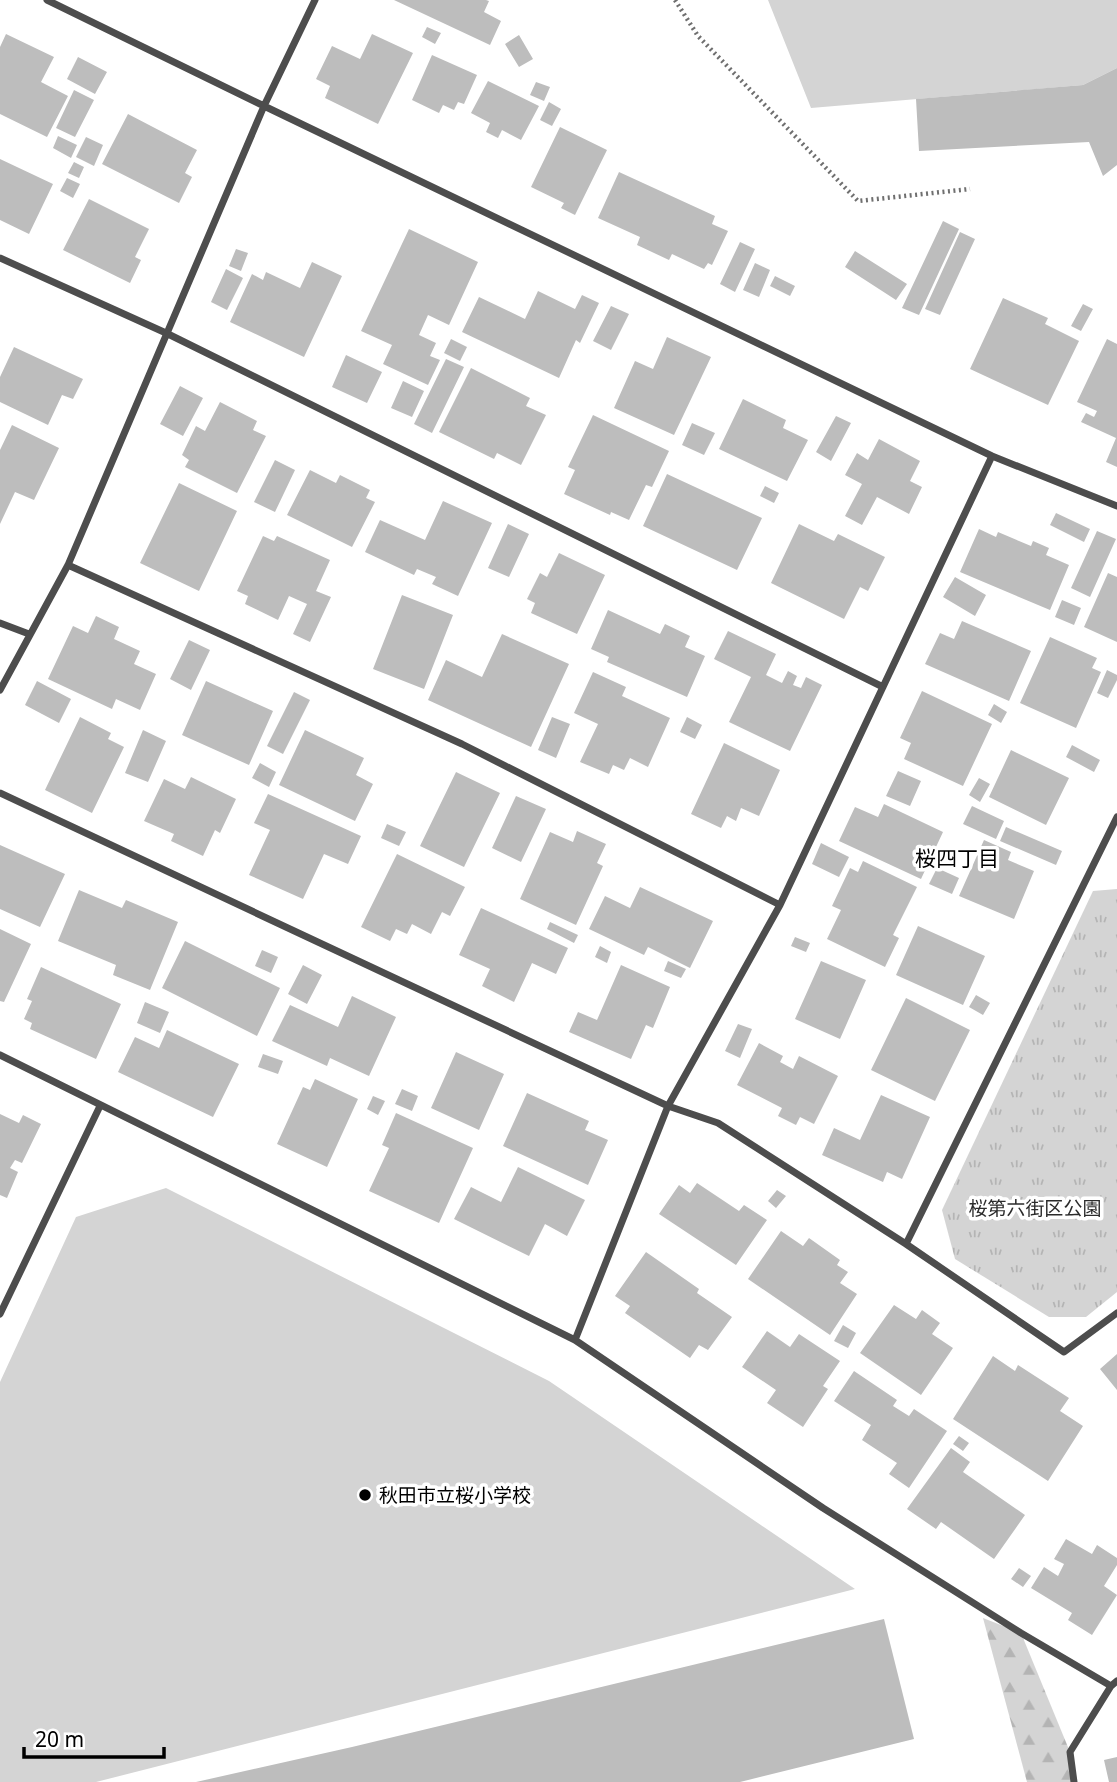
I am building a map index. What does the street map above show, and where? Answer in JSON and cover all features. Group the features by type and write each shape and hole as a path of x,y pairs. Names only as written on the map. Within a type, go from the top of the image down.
{"street":[{"path":"47,0 992,456 1117,506"},
{"path":"0,690 68,565 264,106 316,0"},
{"path":"0,258 166,333 883,687"},
{"path":"575,1340 668,1106 780,905 992,456"},
{"path":"68,565 462,744 780,905"},
{"path":"0,623 29,634"},
{"path":"0,793 668,1106 718,1124 906,1244 1065,1352 1117,1313"},
{"path":"906,1244 1115,829 1117,817"},
{"path":"0,1055 575,1340 823,1508 1021,1633 1114,1683 1070,1752 1074,1782"},
{"path":"0,1314 100,1106"}],"path":[{"path":"676,0 698,36 858,201 971,189"}],"green space":[{"path":"768,0 1117,0 1117,68 1083,85 811,108"},
{"name":"桜第六街区公園","path":"1117,889 1117,1292 1086,1317 1049,1317 955,1259 942,1210 1093,891"},
{"name":"秋田市立桜小学校","path":"166,1188 549,1381 855,1589 96,1782 0,1782 0,1382 76,1217"},
{"path":"983,1618 1021,1633 1070,1752 1077,1782 1027,1782"}],"building":[{"path":"394,0 486,0 489,1 484,12 501,21 490,45"},
{"path":"427,27 441,33 435,44 422,37"},
{"path":"6,34 54,57 41,82 68,96 47,137 0,114 0,47"},
{"path":"372,34 413,53 378,124 325,98 330,86 316,79 332,46 360,59"},
{"path":"519,35 533,59 519,67 505,44"},
{"path":"432,55 477,75 464,104 458,102 454,110 443,105 439,113 412,100"},
{"path":"78,57 107,72 95,94 67,79"},
{"path":"1117,68 1117,165 1103,176 1089,142 919,151 916,99 1083,85"},
{"path":"488,81 539,106 521,140 502,130 498,138 486,132 490,123 471,113"},
{"path":"536,82 550,87 544,101 530,95"},
{"path":"74,90 94,100 75,137 56,128"},
{"path":"549,102 561,109 552,126 540,120"},
{"path":"128,114 197,150 185,173 192,177 179,203 102,164"},
{"path":"560,127 607,150 575,215 561,208 564,203 531,187"},
{"path":"58,136 77,145 71,158 53,148"},
{"path":"86,137 103,145 94,166 76,157"},
{"path":"0,159 53,184 29,234 0,220"},
{"path":"74,162 84,167 79,178 68,173"},
{"path":"619,172 715,216 712,224 728,231 712,265 708,263 704,269 672,254 669,260 637,245 640,237 598,218"},
{"path":"67,178 80,184 73,198 60,191"},
{"path":"89,199 149,229 135,257 141,260 130,283 63,250"},
{"path":"943,221 959,229 919,315 902,308"},
{"path":"409,229 478,262 449,325 428,315 419,335 436,343 430,356 440,360 428,385 383,364 392,345 361,331"},
{"path":"960,232 975,239 940,315 925,309"},
{"path":"740,242 755,249 735,292 720,284"},
{"path":"236,249 248,253 241,271 229,266"},
{"path":"855,251 907,284 896,300 845,267"},
{"path":"312,262 342,276 304,357 230,322 252,274 263,280 266,272 300,288"},
{"path":"755,263 770,270 759,297 743,290"},
{"path":"226,269 243,278 227,310 211,302"},
{"path":"775,276 795,286 790,296 770,286"},
{"path":"538,291 575,309 582,295 599,303 580,343 576,340 559,378 462,332 479,297 525,319"},
{"path":"1003,298 1048,318 1045,324 1079,341 1048,405 970,369"},
{"path":"1083,304 1093,309 1081,331 1071,326"},
{"path":"611,306 629,314 611,350 593,341"},
{"path":"667,337 711,357 674,435 614,408 635,361 653,369"},
{"path":"451,339 467,347 460,361 444,353"},
{"path":"1107,339 1117,344 1117,467 1106,462 1116,438 1081,422 1086,413 1094,417 1097,411 1077,402"},
{"path":"14,347 83,379 73,399 62,395 48,425 0,402 0,377"},
{"path":"346,355 382,372 367,403 332,387"},
{"path":"446,359 464,367 432,433 414,424"},
{"path":"471,368 530,398 526,406 546,415 521,465 497,453 494,459 439,432"},
{"path":"403,381 424,391 412,417 391,408"},
{"path":"180,386 203,398 183,436 160,424"},
{"path":"743,399 786,420 783,428 808,440 787,481 719,449"},
{"path":"220,402 257,421 253,430 266,436 237,493 185,467 189,460 182,455 196,426 205,431"},
{"path":"593,415 669,451 652,487 646,485 629,520 611,512 610,515 564,494 575,470 568,467"},
{"path":"836,416 851,423 831,461 816,452"},
{"path":"692,423 715,433 704,455 682,445"},
{"path":"12,425 59,448 34,500 15,492 0,524 0,450"},
{"path":"879,439 920,461 910,481 922,487 909,514 877,497 862,525 845,516 862,484 845,475 857,453 868,460"},
{"path":"275,460 295,470 275,512 254,502"},
{"path":"310,470 336,483 340,475 370,490 366,498 375,502 352,547 287,515"},
{"path":"667,474 762,518 737,570 643,526"},
{"path":"179,483 237,511 199,591 140,563"},
{"path":"765,486 779,493 774,503 760,496"},
{"path":"443,501 492,523 458,596 432,584 436,577 417,569 414,575 365,552 380,520 425,540"},
{"path":"1056,513 1090,529 1084,542 1050,525"},
{"path":"508,524 529,534 509,577 488,568"},
{"path":"799,524 834,541 838,534 885,557 868,591 860,587 844,619 771,583"},
{"path":"979,529 996,537 998,532 1031,546 1033,541 1049,548 1046,555 1069,565 1050,610 960,572"},
{"path":"1097,531 1116,539 1090,597 1071,588"},
{"path":"263,536 274,541 277,536 330,560 316,591 331,597 310,642 293,634 307,604 289,596 278,620 245,604 248,596 237,591"},
{"path":"559,553 605,575 577,634 531,613 535,603 527,599 540,573 547,577"},
{"path":"1108,573 1117,577 1117,642 1084,627"},
{"path":"955,577 986,595 975,616 943,597"},
{"path":"402,595 453,615 424,689 373,669"},
{"path":"1062,600 1081,608 1074,625 1055,617"},
{"path":"608,610 660,634 665,624 690,636 685,647 705,656 687,697 607,662 609,657 591,649"},
{"path":"96,616 119,627 114,639 140,651 134,664 156,674 140,710 116,699 112,709 48,679 73,626 88,633"},
{"path":"962,621 1031,651 1009,701 925,664 940,633 954,639"},
{"path":"728,631 776,654 766,675 782,683 788,671 797,676 793,685 801,688 806,677 822,685 790,751 729,722 751,677 714,659"},
{"path":"502,634 569,664 531,747 428,700 446,660 482,677"},
{"path":"1050,637 1097,658 1092,668 1101,672 1076,728 1020,703"},
{"path":"189,640 210,650 191,690 170,679"},
{"path":"1107,670 1117,675 1108,698 1097,693"},
{"path":"593,672 626,687 622,696 670,718 648,767 630,758 624,770 613,765 609,774 580,762 598,724 574,713"},
{"path":"37,681 71,699 59,723 25,705"},
{"path":"206,681 273,711 249,765 182,735"},
{"path":"922,691 992,724 963,786 904,759 911,743 900,738"},
{"path":"294,692 310,700 283,754 267,746"},
{"path":"994,704 1007,712 1001,723 988,715"},
{"path":"80,717 111,733 108,739 124,747 92,813 45,790"},
{"path":"552,717 570,724 556,758 538,750"},
{"path":"687,717 702,725 695,739 680,732"},
{"path":"143,730 166,741 148,782 125,773"},
{"path":"305,730 364,758 356,775 373,784 355,821 279,785"},
{"path":"724,743 780,770 759,816 741,808 736,821 727,816 721,828 691,814"},
{"path":"1072,745 1100,760 1094,772 1066,757"},
{"path":"1011,750 1069,778 1046,825 989,797"},
{"path":"260,763 276,772 269,787 252,778"},
{"path":"898,771 921,781 910,806 886,796"},
{"path":"456,772 500,793 464,867 420,846"},
{"path":"191,777 236,799 220,833 215,830 203,856 171,841 174,834 144,821 164,779 185,789"},
{"path":"979,778 990,784 980,802 969,795"},
{"path":"268,794 361,836 348,864 324,854 303,899 249,875 270,830 254,823"},
{"path":"516,796 546,809 521,862 492,848"},
{"path":"884,804 943,832 921,879 839,841 855,807 878,817"},
{"path":"972,806 1004,821 996,839 963,824"},
{"path":"387,824 406,832 399,846 381,838"},
{"path":"1006,827 1062,851 1056,865 1000,841"},
{"path":"577,831 606,844 597,863 603,866 576,925 520,899 550,832 573,842"},
{"path":"984,840 1011,852 1008,860 1034,871 1014,919 959,896"},
{"path":"821,843 849,857 839,877 812,864"},
{"path":"0,845 65,874 40,927 0,909"},
{"path":"397,854 465,887 450,916 442,912 431,934 412,924 407,934 396,929 390,941 361,927"},
{"path":"863,861 917,887 893,935 899,938 885,967 827,939 841,910 832,906 850,868 858,872"},
{"path":"937,868 959,878 952,894 929,884"},
{"path":"640,887 713,921 690,968 648,947 644,955 589,929 605,896 630,908"},
{"path":"79,890 122,908 126,900 178,922 150,990 113,975 116,965 58,941"},
{"path":"481,908 568,948 556,974 532,963 514,1002 482,986 490,969 459,955"},
{"path":"550,922 578,935 574,943 547,929"},
{"path":"918,926 985,956 963,1005 896,975"},
{"path":"0,929 31,944 4,1002 0,1001"},
{"path":"795,937 810,943 806,952 791,946"},
{"path":"185,941 280,988 257,1036 162,988"},
{"path":"600,946 611,952 607,963 595,957"},
{"path":"262,950 278,957 271,973 255,966"},
{"path":"668,961 686,969 681,978 664,971"},
{"path":"821,961 866,980 840,1039 795,1019"},
{"path":"303,965 322,975 307,1004 288,994"},
{"path":"621,965 670,987 653,1028 646,1025 631,1059 569,1032 578,1012 597,1020"},
{"path":"41,967 121,1004 96,1059 30,1029 32,1023 24,1019 32,1001 27,999"},
{"path":"976,995 990,1003 983,1015 969,1007"},
{"path":"352,996 396,1017 369,1076 330,1058 327,1066 272,1041 290,1005 338,1027"},
{"path":"906,998 970,1030 935,1101 871,1070"},
{"path":"145,1002 169,1012 160,1033 137,1023"},
{"path":"738,1024 752,1029 740,1058 725,1051"},
{"path":"167,1030 239,1064 213,1117 118,1072 135,1037 159,1048"},
{"path":"759,1043 783,1056 780,1062 793,1069 799,1056 838,1076 814,1124 800,1117 796,1125 778,1116 782,1108 737,1085"},
{"path":"456,1052 504,1074 479,1130 431,1108"},
{"path":"263,1054 283,1061 278,1074 258,1067"},
{"path":"315,1079 358,1099 327,1167 277,1144 303,1087 310,1090"},
{"path":"402,1089 418,1096 412,1111 395,1104"},
{"path":"527,1093 589,1121 585,1130 608,1140 588,1185 503,1146"},
{"path":"881,1095 930,1117 902,1179 887,1172 883,1182 822,1155 834,1128 860,1140"},
{"path":"373,1096 385,1101 378,1115 367,1109"},
{"path":"396,1113 473,1148 439,1223 369,1191 389,1148 382,1145"},
{"path":"0,1114 19,1123 23,1115 41,1124 22,1163 15,1160 10,1168 18,1172 7,1198 0,1195"},
{"path":"518,1167 585,1200 567,1236 545,1224 529,1256 454,1219 471,1187 501,1202"},
{"path":"697,1183 739,1211 744,1205 767,1220 736,1265 659,1214 679,1185 690,1193"},
{"path":"777,1190 786,1196 776,1208 768,1201"},
{"path":"781,1231 803,1246 809,1238 840,1260 837,1265 848,1272 840,1283 857,1294 830,1335 748,1279"},
{"path":"646,1252 699,1289 697,1293 732,1317 708,1350 699,1345 690,1358 625,1313 630,1306 615,1296"},
{"path":"894,1305 916,1319 922,1310 940,1323 932,1334 953,1348 921,1395 860,1353"},
{"path":"843,1325 856,1333 848,1348 834,1341"},
{"path":"767,1331 790,1347 799,1334 840,1361 823,1386 828,1389 803,1427 767,1403 776,1390 742,1367"},
{"path":"1117,1354 1117,1390 1100,1369"},
{"path":"993,1356 1015,1371 1018,1365 1069,1398 1060,1411 1083,1426 1048,1481 953,1419"},
{"path":"854,1371 897,1400 893,1406 909,1416 914,1409 947,1431 909,1488 889,1474 897,1463 862,1440 871,1425 834,1401"},
{"path":"959,1436 969,1443 963,1451 953,1444"},
{"path":"951,1448 970,1462 963,1472 1025,1515 994,1559 941,1522 936,1529 907,1509"},
{"path":"1066,1539 1092,1554 1097,1545 1117,1558 1117,1565 1104,1586 1117,1595 1092,1635 1068,1620 1072,1613 1031,1588 1044,1567 1058,1576 1064,1564 1054,1559"},
{"path":"1019,1568 1031,1576 1023,1587 1011,1579"},
{"path":"884,1619 914,1739 740,1782 196,1782 352,1747"},
{"path":"1117,1757 1117,1782 1109,1782 1104,1760"}],"place":[{"name":"秋田市立桜小学校","path":"365,1495"}],"district":[{"name":"桜四丁目","path":"957,858"}]}
